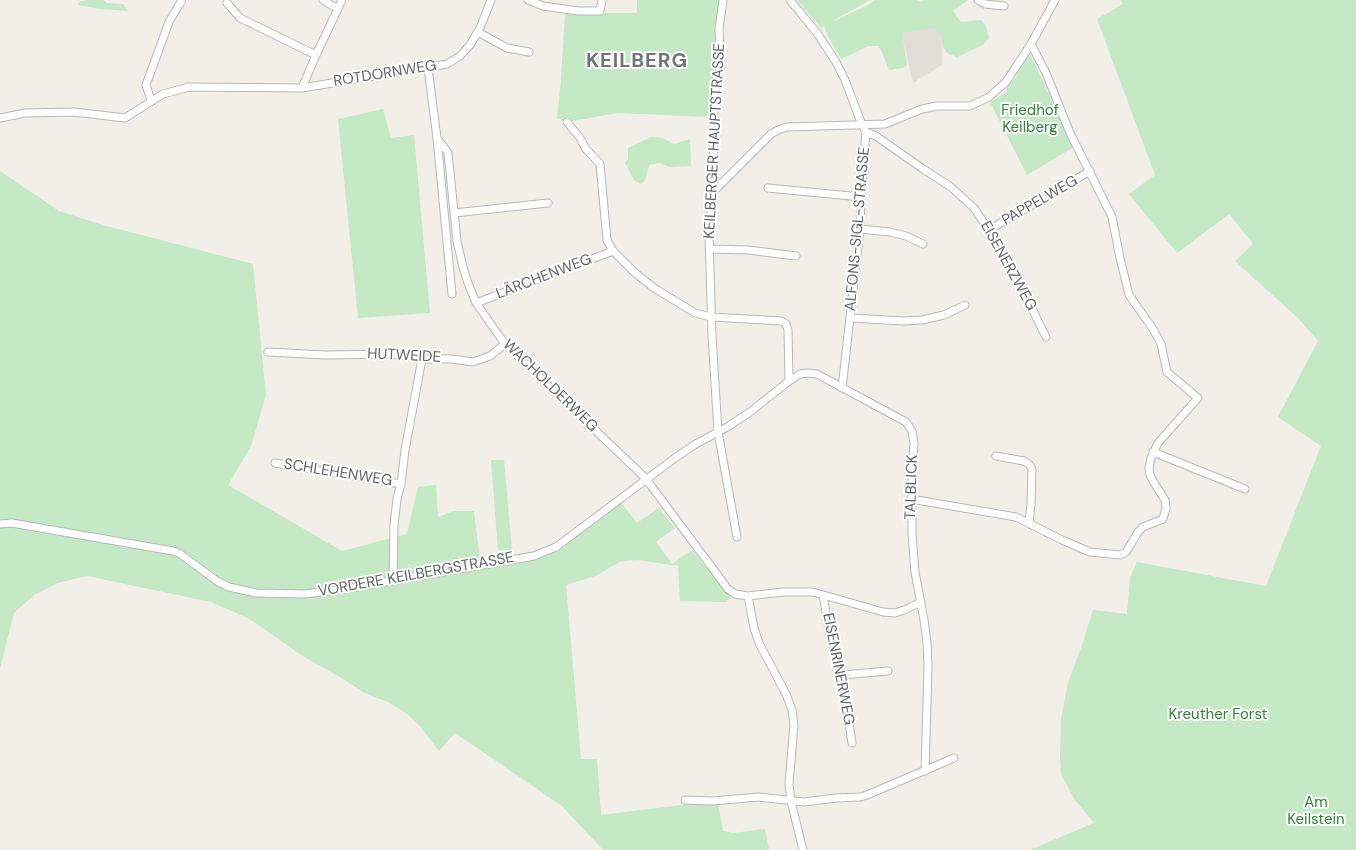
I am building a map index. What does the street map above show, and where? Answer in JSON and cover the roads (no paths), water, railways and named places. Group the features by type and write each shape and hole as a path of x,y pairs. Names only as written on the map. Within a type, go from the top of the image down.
{"street":[{"path":"151,100 146,85 170,22 182,0"},
{"path":"323,0 338,9"},
{"path":"302,88 342,0"},
{"name":"ROTDORNWEG","path":"0,118 25,113 74,112 125,118 163,94 189,87 302,88 447,64 460,56 470,45 478,32 491,0"},
{"path":"528,0 544,6 578,11 600,11 602,0"},
{"name":"KEILBERGER HAUPTSTRASSE","path":"723,0 719,29 720,54 714,102 713,188 709,236 711,317 718,432 737,537"},
{"name":"ALFONS-SIGL-STRASSE","path":"790,0 818,33 836,62 864,128 860,229 842,388"},
{"path":"978,0 986,4 1002,3"},
{"path":"713,188 717,188 771,134 787,127 864,128 884,124 922,109 937,106 970,106 989,98 1006,82 1032,44 1055,0"},
{"path":"227,2 240,18 316,55"},
{"path":"478,32 507,48 528,52"},
{"path":"911,499 1016,517 1090,552 1120,555 1126,552 1143,527 1163,519 1166,508 1165,500 1150,475 1150,458 1158,443 1198,398 1167,372 1161,344 1153,329 1129,295 1112,218 1070,133 1032,44"},
{"name":"WACHOLDERWEG","path":"428,68 437,138 452,294"},
{"path":"568,122 586,149 600,164 607,240 612,251 654,288 695,312 711,317 782,321 786,324 789,381"},
{"name":"EISENERZWEG","path":"864,128 952,187 974,208 1007,258 1046,337"},
{"name":"WACHOLDERWEG","path":"437,138 448,153 457,241 463,267 476,302 486,318 505,344 646,480 728,589 735,594 748,596"},
{"name":"PAPPELWEG","path":"989,230 1090,171"},
{"path":"768,188 861,197"},
{"path":"454,214 548,203"},
{"path":"860,229 890,232 923,244"},
{"path":"710,249 748,250 796,256"},
{"name":"LÄRCHENWEG","path":"476,302 612,251"},
{"path":"851,318 903,321 922,320 944,315 965,305"},
{"name":"HUTWEIDE","path":"268,352 325,355 393,354 422,359 452,359 473,362 490,356 505,344"},
{"path":"393,580 396,499 401,484 405,450 422,359"},
{"name":"TALBLICK","path":"718,432 750,412 789,381 800,374 808,373 817,374 906,422 909,426 914,442 911,524 915,572 926,634 928,667 925,771"},
{"name":"VORDERE KEILBERGSTRASSE","path":"0,524 12,522 173,551 179,553 217,581 229,587 256,593 305,594 345,589 534,556 556,547 687,450 718,432"},
{"path":"1153,452 1245,489"},
{"path":"996,456 1024,461 1032,469 1029,522"},
{"name":"SCHLEHENWEG","path":"275,463 401,484"},
{"path":"802,850 789,784 794,725 792,710 786,694 759,643 748,596 783,592 812,592 883,612 904,610 921,602"},
{"name":"EISENRINERWEG","path":"823,595 830,636 842,675 852,743"},
{"path":"842,675 888,671"},
{"path":"685,800 713,801 758,798 804,802 860,797 954,758"}],"district":[{"name":"KEILBERG","path":"637,62"}],"park label":[{"name":"Friedhof Keilberg","path":"1030,120"},
{"name":"Kreuther Forst","path":"1218,715"},
{"name":"Am Keilstein","path":"1316,812"}]}
